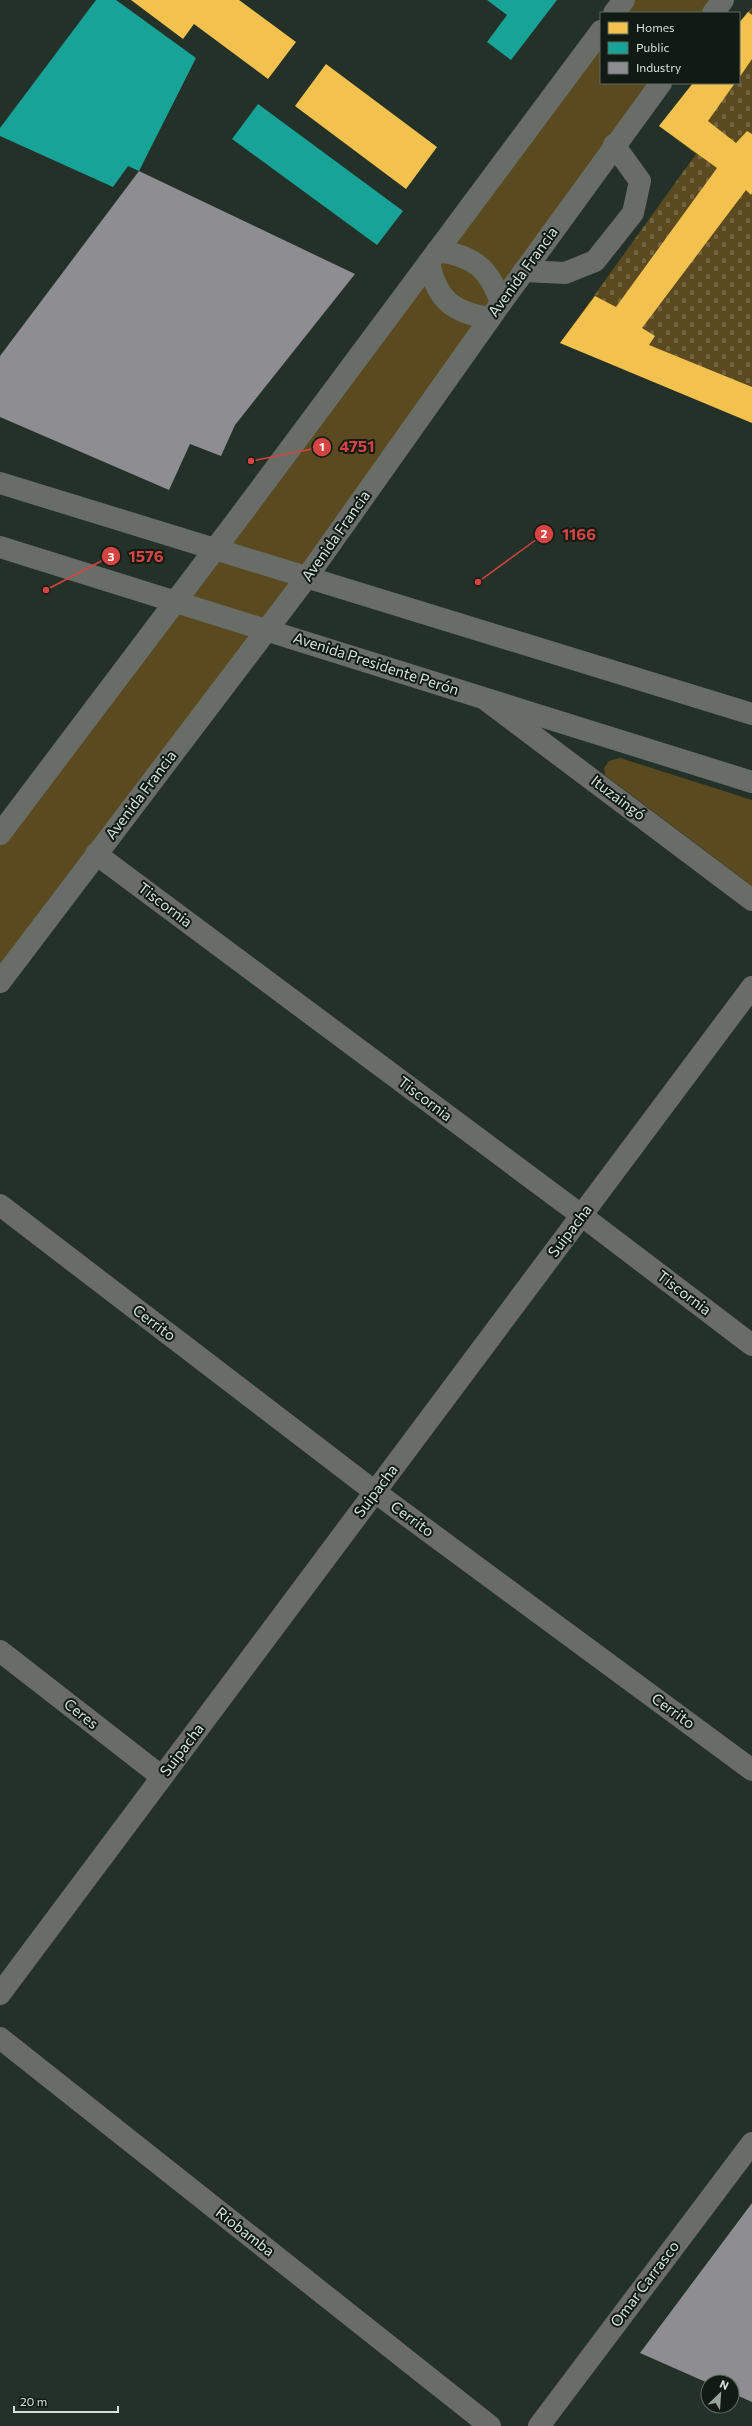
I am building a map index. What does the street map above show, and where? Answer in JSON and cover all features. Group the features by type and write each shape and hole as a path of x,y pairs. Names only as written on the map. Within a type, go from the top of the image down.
{"main road":[{"path":"615,12 624,0"},
{"path":"714,12 723,0"},
{"path":"0,834 215,549 600,32"},
{"name":"Avenida Francia","path":"0,982 307,577 614,145 660,84"},
{"path":"455,253 472,260 485,271 496,286 496,310 472,316 455,308 442,296 433,280 433,256 455,253"},
{"path":"0,483 752,714"},
{"name":"Avenida Presidente Perón","path":"0,547 752,782"}],"street":[{"path":"524,271 565,273 596,261 633,213 640,181 614,145"},
{"name":"Ituzaingó","path":"483,698 752,900"},
{"name":"Tiscornia","path":"96,854 581,1215 752,1345"},
{"name":"Suipacha","path":"0,1994 752,987"},
{"name":"Cerrito","path":"0,1205 375,1492 752,1770"},
{"name":"Ceres","path":"0,1651 162,1776"},
{"name":"Riobamba","path":"0,2038 490,2426"},
{"name":"Omar Carrasco","path":"539,2426 752,2143"}],"green space":[{"path":"624,0 723,0 714,12 615,12"},
{"path":"752,7 752,423 560,343 696,154 659,126 692,84 740,84 740,22"},
{"path":"600,32 600,84 660,84 0,982 0,834"},
{"path":"620,758 752,800 752,886 605,775 604,768 609,761"}],"building: Homes":[{"path":"131,0 239,0 296,42 268,79 194,24 183,39"},
{"path":"748,12 752,15 752,59 740,77 740,22"},
{"path":"326,64 437,147 406,189 295,106"},
{"path":"692,84 734,84 708,121 736,143 747,131 752,134 751,195 746,190 642,328 655,336 649,345 752,387 752,423 560,343 595,296 616,307 717,168 659,126"}],"building: Public":[{"path":"96,0 116,0 196,58 139,171 128,166 113,187 0,136 0,128"},
{"path":"487,0 557,0 511,60 487,42 507,15"},
{"path":"258,104 403,211 377,245 232,139"}],"building: Industry":[{"path":"139,171 355,274 235,425 221,456 190,444 169,490 0,417 0,356"},
{"path":"752,2203 752,2402 740,2397 740,2374 700,2374 700,2379 640,2353"}],"place":[{"name":"4751","path":"251,461"},
{"name":"1166","path":"478,582"},
{"name":"1576","path":"46,590"}]}
